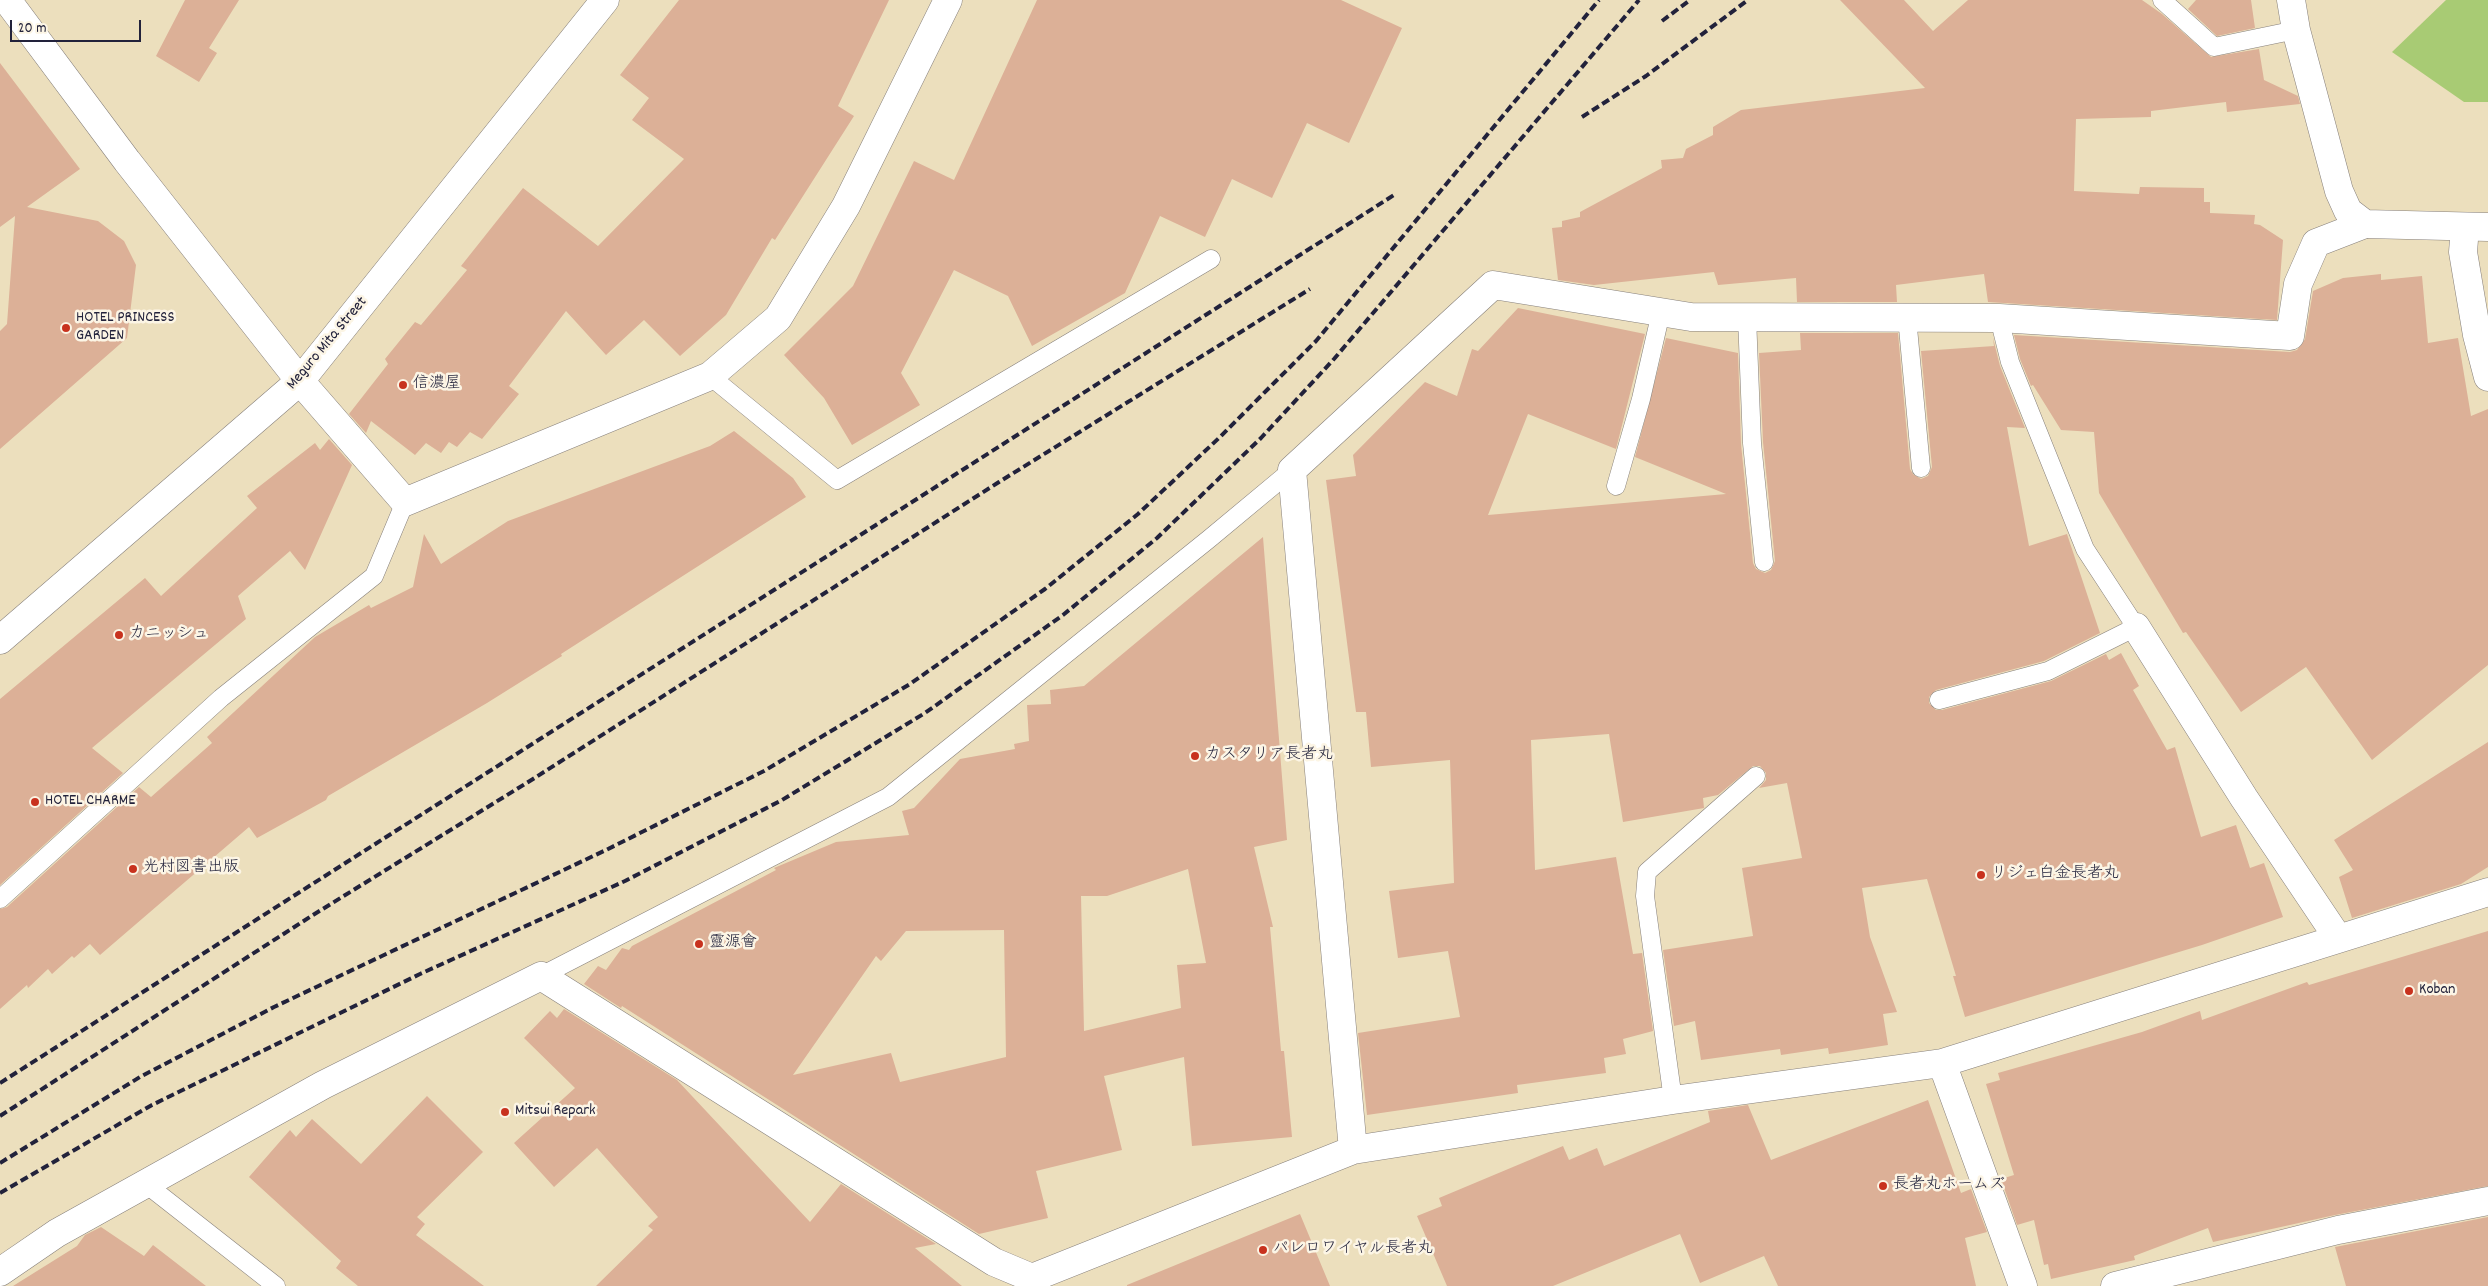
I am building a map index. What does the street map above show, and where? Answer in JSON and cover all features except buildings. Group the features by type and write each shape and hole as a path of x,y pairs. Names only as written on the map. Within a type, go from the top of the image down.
{"street":[{"path":"7,0 127,161 300,381 405,502 710,376 778,318 846,206 948,0"},
{"name":"Meguro Mita Street","path":"0,640 300,381 605,0"},
{"path":"2291,0 2296,30 2339,191 2348,211 2365,224"},
{"path":"1353,1150 1292,470 1493,285 1691,317 1999,318 2290,336 2298,284 2316,243 2365,224 2477,227 2464,252 2477,335 2488,377"},
{"path":"2136,627 2244,798 2338,938"},
{"path":"0,1272 57,1234 323,1085 541,976 994,1262 1033,1282 1353,1150 1673,1100 1942,1063 2488,892"},
{"path":"1942,1063 2023,1286"},
{"path":"2115,1286 2338,1230 2488,1201"}],"lane":[{"path":"2162,0 2214,47 2296,30"},
{"path":"710,376 837,480 1211,260"},
{"path":"1616,486 1641,399 1662,312"},
{"path":"1747,317 1752,443 1764,562"},
{"path":"1907,317 1921,468"},
{"path":"1939,700 2048,671 2136,627 2085,549 2010,362 1999,318"},
{"path":"541,976 888,798 1194,552 1292,470"},
{"path":"0,900 221,698 374,576 405,502"},
{"path":"1673,1100 1646,896 1647,872 1756,776"},
{"path":"146,1184 276,1286"}],"green space":[{"path":"2446,0 2488,0 2488,102 2464,102 2392,52"}],"railway":[{"path":"0,1163 140,1077 274,1007 606,850 764,771 910,684 1045,589 1138,514 1220,437 1316,341 1599,0"},
{"path":"0,1193 152,1105 420,974 625,881 782,800 925,713 1063,615 1157,538 1261,438 1334,359 1639,0"},
{"path":"1662,21 1690,0"},
{"path":"1582,117 1646,76 1748,0"},
{"path":"0,1083 1394,195"},
{"path":"0,1116 313,915 533,779 999,482 1310,289"}],"place":[{"name":"HOTEL PRINCESS GARDEN","path":"66,328"},
{"name":"信濃屋","path":"403,385"},
{"name":"カニッシュ","path":"119,635"},
{"name":"カスタリア長者丸","path":"1195,756"},
{"name":"HOTEL CHARME","path":"35,802"},
{"name":"光村図書出版","path":"133,869"},
{"name":"リジェ白金長者丸","path":"1981,875"},
{"name":"靈源會","path":"699,944"},
{"name":"Koban","path":"2409,991"},
{"name":"Mitsui Repark","path":"505,1112"},
{"name":"長者丸ホームズ","path":"1883,1186"},
{"name":"パレロワイヤル長者丸","path":"1263,1250"}]}
